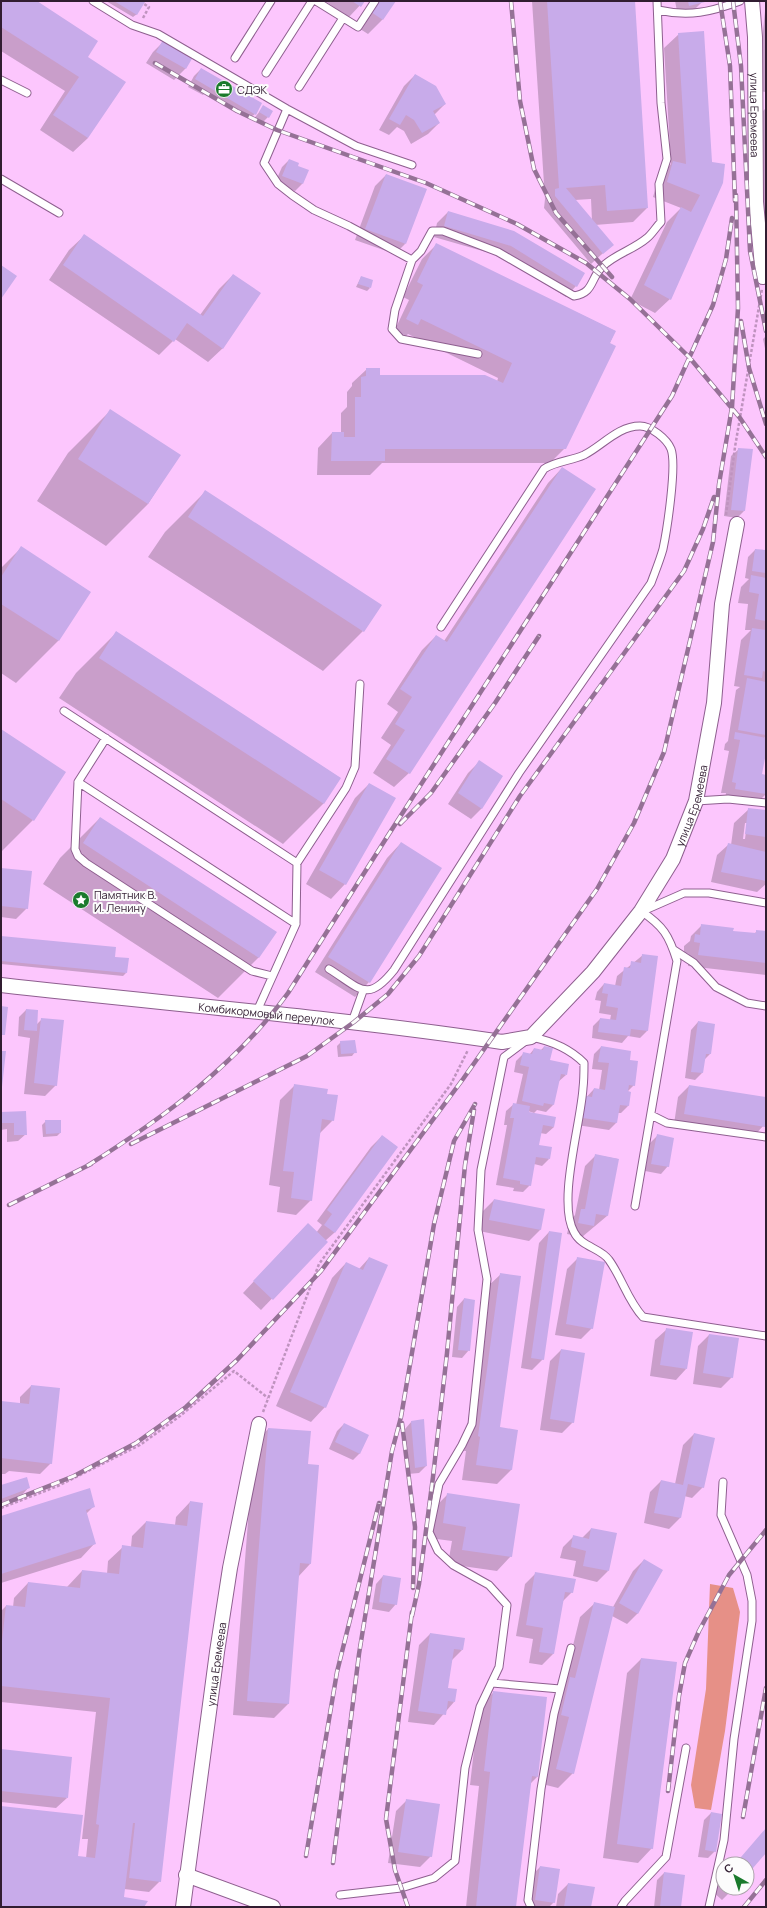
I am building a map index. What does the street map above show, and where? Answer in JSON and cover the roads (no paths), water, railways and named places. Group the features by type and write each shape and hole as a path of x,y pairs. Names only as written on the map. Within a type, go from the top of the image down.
{"street":[{"name":"улица Еремеева","path":"752,1 755,37 756,202 765,280"},
{"name":"улица Еремеева","path":"531,1037 593,972 641,911 673,859 696,801 714,703 722,604 737,524"},
{"name":"Комбикормовый переулок","path":"1,984 126,999 257,1011 502,1042 531,1037"},
{"name":"улица Еремеева","path":"183,1907 216,1652 230,1568 258,1424"},
{"path":"186,1875 273,1907"}],"lane":[{"path":"93,1 137,27 158,34 287,109 356,146 412,165"},
{"path":"235,58 271,1"},
{"path":"266,73 312,1"},
{"path":"316,1 358,28 375,1"},
{"path":"478,354 401,339 392,329 395,310 412,260 421,251 432,231 443,231 498,252 574,296 582,295 590,288 598,272 608,261 646,238 661,222 659,184 667,159 661,103 657,1"},
{"path":"658,10 673,13 694,14 740,1"},
{"path":"299,87 343,18"},
{"path":"1,80 27,93"},
{"path":"287,109 264,163 278,184 314,210 349,226 412,260"},
{"path":"1,179 59,212"},
{"path":"329,969 363,991 373,990 383,985 519,772 651,583 663,550 673,474 671,449 662,438 652,430 641,426 626,428 583,455 553,464 544,469 441,627"},
{"path":"257,1011 296,924 297,863 346,788 355,767 360,684"},
{"path":"64,711 297,863"},
{"path":"106,738 78,782 74,839 75,849 78,856 86,863 252,971 272,976"},
{"path":"78,782 296,924"},
{"path":"696,801 728,799 766,803"},
{"path":"641,911 684,892 708,893 766,904"},
{"path":"635,1206 677,960 671,940 656,921 641,911"},
{"path":"674,950 694,963 716,987 747,1003 766,1006"},
{"path":"352,1022 363,991"},
{"path":"340,1896 401,1888 434,1878 455,1861 465,1768 480,1708 499,1667 507,1605 489,1584 453,1566 438,1551 429,1532 439,1484 462,1445 472,1424 487,1279 478,1230 481,1170 504,1057 531,1037 548,1040 573,1053 584,1063 584,1087 569,1186 568,1213 574,1233 589,1247 607,1256 624,1284 635,1308 643,1317 766,1336"},
{"path":"651,1115 667,1123 766,1137"},
{"path":"709,1907 724,1840 734,1739 752,1621 752,1601 747,1575 721,1515 722,1482"},
{"path":"531,1907 528,1900 541,1789 554,1714 571,1648"},
{"path":"492,1682 560,1689"},
{"path":"621,1907 666,1857 686,1748"}],"railway":[{"path":"511,1 520,101 534,169 556,213 612,277"},
{"path":"720,1 730,66 735,201"},
{"path":"733,1 741,66 750,251 766,331"},
{"path":"155,63 237,111 277,130 426,183 517,224 586,263 630,299 689,357 740,418 766,457"},
{"path":"1,1505 74,1476 136,1443 186,1407 237,1360 321,1271 463,1079 597,889 634,823 664,752 713,542 719,484 732,407 738,308 736,195"},
{"path":"87,1166 143,1129 196,1089 245,1044 288,993 672,396 713,305 726,259 732,218"},
{"path":"741,321 749,368 766,424"},
{"path":"131,1144 307,1056 354,1022 388,994 419,956 520,796 684,571 703,529 714,497"},
{"path":"400,824 431,793 495,703 539,636"},
{"path":"333,1863 359,1654 392,1451 401,1417 434,1224 454,1141 475,1104"},
{"path":"412,1616 419,1584 433,1477 447,1353 465,1165 474,1110"},
{"path":"9,1205 91,1164"},
{"path":"402,1423 415,1527 413,1588"},
{"path":"306,1856 337,1672 379,1503"},
{"path":"668,1791 679,1696 685,1663 699,1631 729,1575 766,1530"},
{"path":"408,1907 395,1870 386,1819 412,1612"},
{"path":"743,1817 766,1688"},
{"path":"744,1907 766,1880"}],"place":[{"name":"СДЭК","path":"224,89"},
{"name":"Памятник В. И. Ленину","path":"81,900"}]}
